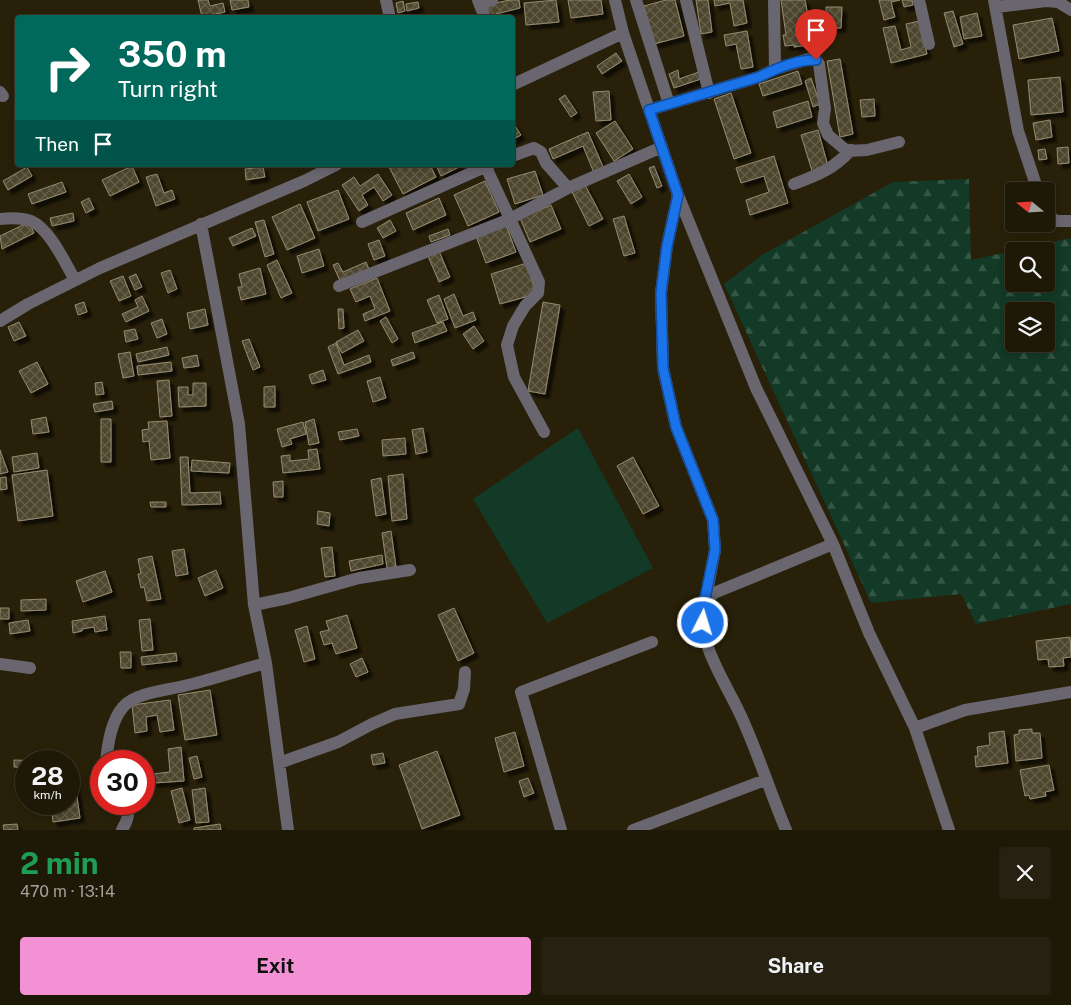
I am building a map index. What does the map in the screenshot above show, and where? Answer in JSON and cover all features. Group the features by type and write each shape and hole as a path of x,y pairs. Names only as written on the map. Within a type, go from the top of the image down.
{"street":[{"path":"386,0 389,15"},
{"path":"615,0 622,33 678,195 756,388 833,544 869,633 915,728 949,830"},
{"path":"636,0 670,104"},
{"path":"686,0 709,93"},
{"path":"774,0 775,69"},
{"path":"919,0 929,44"},
{"path":"484,2 485,15"},
{"path":"1035,182 1018,132 995,3 1058,2 1071,10"},
{"path":"515,84 622,33"},
{"path":"649,110 709,93 809,59 816,60 819,64 826,108 823,123 828,135 847,151 867,150 899,142"},
{"path":"339,286 510,219 568,188 662,147"},
{"path":"515,155 534,148 541,152 546,163 568,188"},
{"path":"794,184 827,171 842,160 851,150"},
{"path":"0,321 75,280 304,181 332,167"},
{"path":"362,222 483,167"},
{"path":"488,167 539,282 538,292 525,306 513,326 507,345 514,377 544,432"},
{"path":"678,195 667,246 661,293 663,368 676,427 713,520 715,550 702,613 704,633 710,652 741,716 786,830"},
{"path":"0,219 11,218 30,221 39,226 50,238 75,280"},
{"path":"1055,220 1071,221"},
{"path":"201,224 238,424 254,605 266,663 288,830"},
{"path":"705,602 714,593 833,544"},
{"path":"254,605 288,598 359,578 410,570"},
{"path":"561,830 521,692 652,642"},
{"path":"108,750 116,719 123,706 135,699 266,663"},
{"path":"0,664 30,668"},
{"path":"279,763 338,742 395,714 459,704 464,689 465,672"},
{"path":"915,728 965,710 1071,692"},
{"path":"633,830 765,780"},
{"path":"122,830 129,815"}],"green space":[{"path":"969,179 971,260 1005,253 1005,292 1055,292 1055,242 1053,242 1071,238 1071,604 976,624 961,594 871,603 724,284 762,255 893,182"},
{"path":"578,428 653,568 547,623 473,499"}],"building":[{"path":"198,0 208,0 210,6 223,3 225,12 202,15"},
{"path":"230,0 248,0 249,7 232,10"},
{"path":"519,0 520,8 496,15 487,15 485,5"},
{"path":"556,0 559,22 526,25 524,3"},
{"path":"568,0 601,0 603,14 571,18"},
{"path":"666,0 675,0 684,36 654,44 644,6"},
{"path":"696,0 708,0 712,32 701,34"},
{"path":"714,0 743,0 747,23 734,26 730,3 715,6"},
{"path":"781,0 805,0 811,32 814,31 815,41 808,42 808,45 785,46 783,35 786,35"},
{"path":"879,0 900,0 891,2 895,17 884,20"},
{"path":"902,0 912,0 913,5 904,7"},
{"path":"403,1 405,11 398,13 396,3"},
{"path":"418,2 419,8 407,11 406,4"},
{"path":"826,7 842,7 841,28 826,28"},
{"path":"953,11 963,44 954,47 944,13"},
{"path":"977,13 982,36 964,39 960,17"},
{"path":"1052,18 1059,51 1019,59 1013,25"},
{"path":"919,21 927,54 891,63 883,28 895,26 901,50 911,47 906,24"},
{"path":"747,31 753,67 741,69 736,44 726,46 724,35"},
{"path":"616,53 622,61 602,74 597,66"},
{"path":"840,59 853,134 840,137 827,61"},
{"path":"678,70 679,79 699,72 701,79 674,88 669,74"},
{"path":"798,71 802,84 763,96 759,84"},
{"path":"1060,77 1063,112 1031,115 1028,80"},
{"path":"811,78 820,104 813,107 805,81"},
{"path":"609,91 611,120 596,121 593,92"},
{"path":"731,93 751,153 734,159 714,99"},
{"path":"565,95 577,113 571,117 559,99"},
{"path":"874,99 875,116 862,117 860,100"},
{"path":"808,101 812,117 777,128 773,112"},
{"path":"1050,120 1052,137 1036,140 1033,123"},
{"path":"615,121 633,149 614,161 596,133"},
{"path":"515,126 521,135 515,138"},
{"path":"818,130 828,166 812,171 801,135"},
{"path":"588,132 604,169 594,173 583,146 553,159 549,149"},
{"path":"1068,147 1069,163 1058,164 1057,148"},
{"path":"1045,149 1047,159 1039,160 1038,150"},
{"path":"774,156 788,203 750,215 746,200 769,192 764,176 741,183 736,168"},
{"path":"654,166 662,186 657,188 649,168"},
{"path":"27,167 32,176 8,190 3,181"},
{"path":"132,167 139,182 110,196 102,180"},
{"path":"263,167 265,177 246,180 245,169"},
{"path":"389,167 431,167 436,177 403,194"},
{"path":"437,167 459,167 441,176"},
{"path":"535,171 543,195 515,204 507,179"},
{"path":"157,174 164,193 172,190 175,199 156,206 146,177"},
{"path":"378,174 392,195 383,201 374,187 362,195 368,205 359,211 342,185 354,177 360,186"},
{"path":"629,174 642,197 631,204 617,181"},
{"path":"485,181 499,212 468,226 454,195"},
{"path":"62,182 66,192 32,204 28,194"},
{"path":"585,185 603,219 589,226 572,192"},
{"path":"338,190 349,219 318,231 307,202"},
{"path":"89,198 94,209 86,213 81,202"},
{"path":"439,198 446,215 413,230 406,213"},
{"path":"300,204 315,238 287,250 272,217"},
{"path":"551,205 561,229 530,242 520,218"},
{"path":"73,213 74,221 52,226 50,218"},
{"path":"624,216 635,253 624,256 613,219"},
{"path":"264,220 274,254 265,257 255,222"},
{"path":"390,220 396,231 383,238 377,228"},
{"path":"29,222 34,233 2,249 0,236"},
{"path":"506,225 516,252 486,263 476,236"},
{"path":"252,228 256,236 233,246 229,238"},
{"path":"448,229 450,235 431,242 429,236"},
{"path":"379,240 385,256 374,260 368,244"},
{"path":"319,249 324,266 302,273 297,256"},
{"path":"439,251 450,277 439,282 428,256"},
{"path":"277,260 292,293 281,298 267,265"},
{"path":"366,262 369,269 340,281 333,265 338,263 343,272"},
{"path":"527,263 536,294 500,304 491,274"},
{"path":"260,268 266,294 241,300 238,287 242,287 239,274"},
{"path":"170,270 177,289 168,293 161,273"},
{"path":"136,274 142,287 135,290 129,277"},
{"path":"123,276 131,296 119,301 110,281"},
{"path":"377,278 390,311 365,321 363,314 375,309 370,296 356,302 350,289"},
{"path":"454,294 463,316 473,312 476,320 455,328 444,299"},
{"path":"439,295 448,319 437,323 427,300"},
{"path":"142,296 149,311 126,322 122,314 138,307 135,300"},
{"path":"84,302 87,312 78,315 75,305"},
{"path":"543,302 560,305 545,394 528,391"},
{"path":"205,309 208,325 190,329 187,313"},
{"path":"338,309 343,309 344,328 339,329"},
{"path":"386,317 398,339 392,343 380,321"},
{"path":"162,319 167,334 157,338 151,323"},
{"path":"19,322 26,336 14,341 8,327"},
{"path":"443,322 447,331 415,343 412,333"},
{"path":"474,326 484,341 473,349 463,334"},
{"path":"135,329 138,339 126,342 124,331"},
{"path":"358,330 364,341 342,353 336,342"},
{"path":"249,339 260,367 253,370 242,341"},
{"path":"336,343 344,365 369,355 371,362 338,374 328,347"},
{"path":"167,347 169,355 138,362 136,354"},
{"path":"130,352 134,376 123,378 118,354"},
{"path":"413,352 415,358 393,366 391,360"},
{"path":"197,355 199,366 184,368 182,358"},
{"path":"37,362 48,384 31,393 19,371"},
{"path":"171,362 172,371 138,375 137,366"},
{"path":"323,370 326,380 312,384 309,375"},
{"path":"380,377 386,398 373,402 367,381"},
{"path":"169,380 172,416 160,417 157,381"},
{"path":"102,382 104,394 96,395 95,383"},
{"path":"193,383 206,383 206,406 179,407 178,387 188,387 188,395 193,395"},
{"path":"275,386 275,407 264,407 264,387"},
{"path":"112,401 113,409 95,412 93,404"},
{"path":"46,417 49,432 33,434 31,420"},
{"path":"101,419 111,419 111,462 101,462"},
{"path":"314,419 319,443 309,445 305,422"},
{"path":"167,421 170,458 151,460 149,441 143,442 142,430 149,429 148,422"},
{"path":"303,422 306,434 290,439 292,444 282,447 277,429"},
{"path":"423,428 427,452 416,454 412,430"},
{"path":"357,429 359,436 340,440 338,432"},
{"path":"405,438 406,454 383,456 382,440"},
{"path":"317,449 320,469 283,473 281,456 290,455 290,461 309,459 308,450"},
{"path":"0,450 8,472 0,474"},
{"path":"37,453 39,468 14,472 12,457"},
{"path":"180,457 188,457 190,493 220,492 221,504 182,505"},
{"path":"633,457 659,506 643,514 617,466"},
{"path":"192,460 230,463 229,473 191,471"},
{"path":"47,470 53,516 18,521 12,475"},
{"path":"403,474 407,519 392,521 388,476"},
{"path":"6,477 7,489 0,490 0,478"},
{"path":"381,478 386,514 376,516 371,480"},
{"path":"283,481 283,497 274,497 273,482"},
{"path":"150,502 166,502 166,507 151,507"},
{"path":"318,511 330,513 329,526 317,524"},
{"path":"391,531 396,567 387,568 382,533"},
{"path":"332,547 335,576 325,577 321,548"},
{"path":"184,549 188,574 176,576 172,551"},
{"path":"382,555 383,564 351,571 349,561"},
{"path":"152,556 161,599 147,601 144,587 141,588 138,574 141,574 138,559"},
{"path":"216,570 223,588 205,596 198,578"},
{"path":"105,571 112,592 83,602 76,581"},
{"path":"46,599 46,610 21,611 21,600"},
{"path":"0,608 9,608 9,619 0,619"},
{"path":"454,608 474,653 458,661 438,615"},
{"path":"347,615 357,648 336,654 332,643 324,645 320,632 329,630 326,621"},
{"path":"105,616 107,630 95,632 94,627 73,633 72,621"},
{"path":"150,619 153,650 142,651 139,620"},
{"path":"28,620 30,631 10,634 9,623"},
{"path":"307,626 315,659 304,662 295,630"},
{"path":"1070,637 1071,657 1063,658 1064,666 1049,667 1048,659 1038,660 1036,641"},
{"path":"120,652 131,652 131,668 121,668"},
{"path":"176,653 177,661 142,665 141,657"},
{"path":"362,658 368,672 356,677 350,664"},
{"path":"210,690 217,735 185,740 178,695"},
{"path":"170,700 174,730 160,732 157,715 146,717 147,731 135,733 132,705"},
{"path":"1032,729 1032,733 1040,733 1042,758 1016,761 1014,735 1019,734 1019,730"},
{"path":"1004,731 1008,763 976,767 975,756 978,756 977,747 990,745 989,733"},
{"path":"515,732 524,766 504,772 495,738"},
{"path":"181,747 184,781 155,783 155,774 170,772 168,749"},
{"path":"437,751 460,815 422,829 399,765"},
{"path":"383,753 385,763 373,765 371,755"},
{"path":"197,756 202,777 194,779 189,758"},
{"path":"1049,765 1054,790 1045,792 1046,796 1030,799 1029,795 1025,796 1020,770"},
{"path":"528,778 534,793 524,797 519,781"},
{"path":"182,788 190,820 179,823 171,791"},
{"path":"205,788 209,822 196,823 192,790"},
{"path":"52,815 80,815 80,818 53,822"},
{"path":"17,824 18,830 4,830 3,825"},
{"path":"220,824 221,830 194,830 194,828"}],"route":[{"path":"703,623 702,613 715,550 713,520 676,427 663,368 661,293 667,246 678,195 649,110 759,77 775,69 809,59 816,60"}]}
